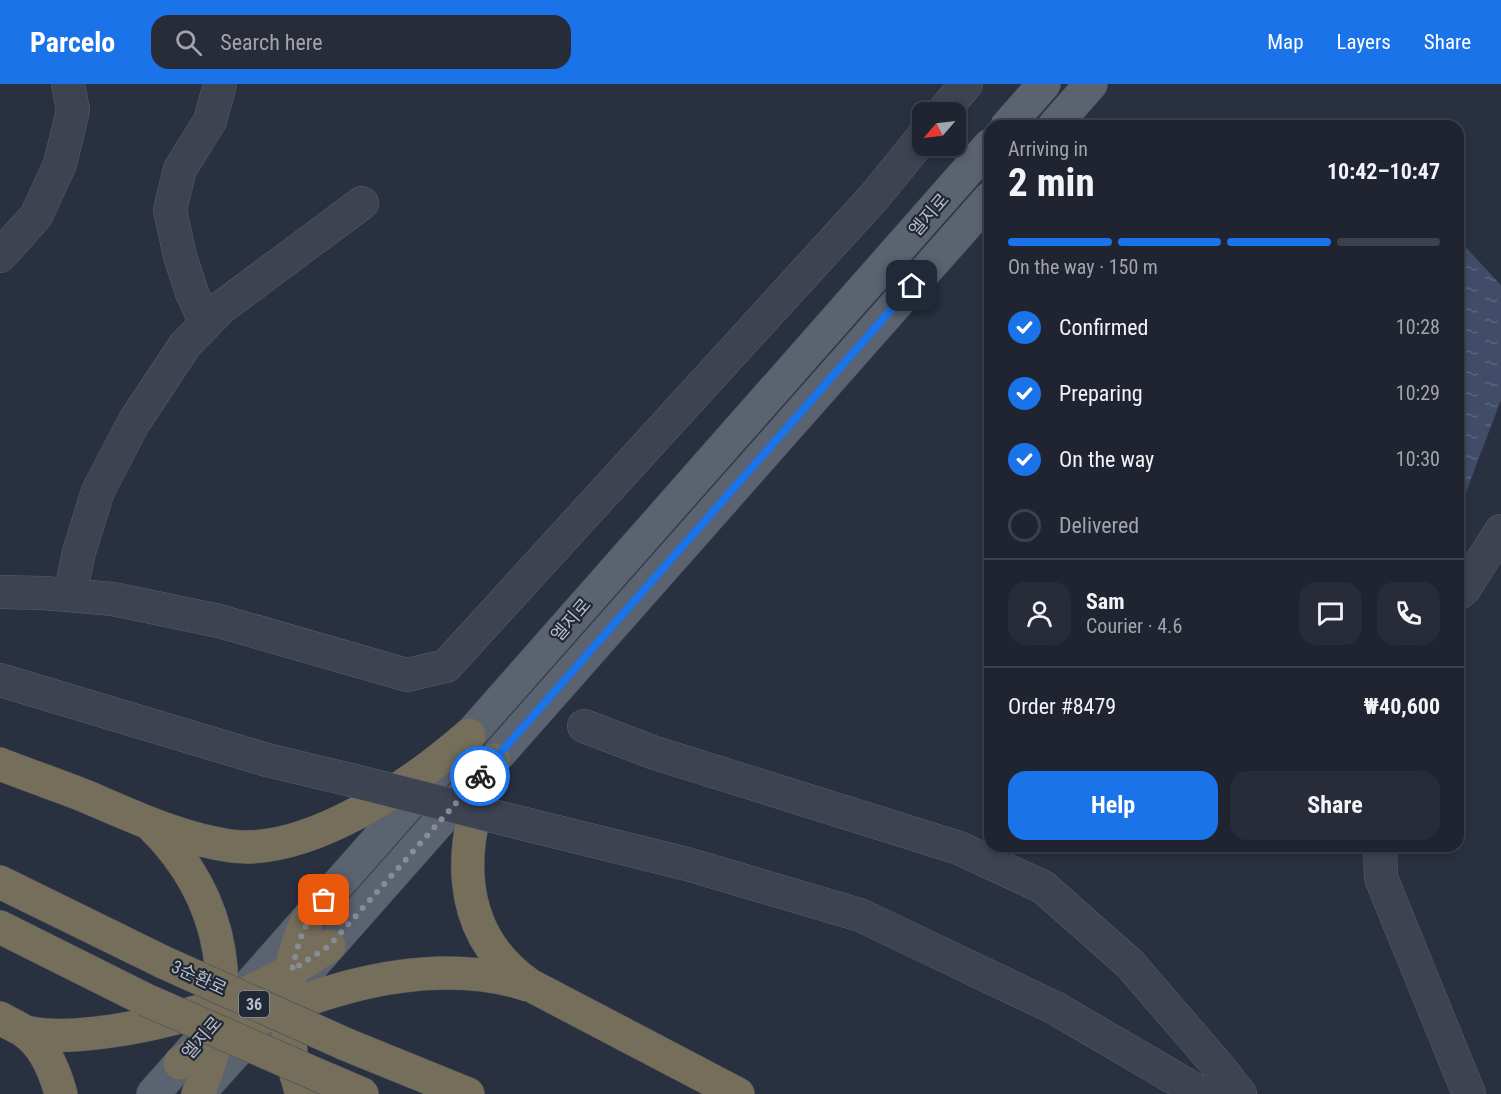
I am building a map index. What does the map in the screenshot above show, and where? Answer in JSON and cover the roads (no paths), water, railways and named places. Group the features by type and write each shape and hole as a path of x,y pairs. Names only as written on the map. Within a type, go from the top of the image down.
{"highway":[{"path":"0,765 74,792 148,823 196,839 233,846 266,846 283,843 321,830 365,808 433,765 469,735"},
{"path":"494,760 481,789 470,829 468,862 470,896 479,926 494,952 505,965 530,985"},
{"path":"148,823 165,839 201,891 209,911 219,956 223,1015 209,1066 198,1094"},
{"name":"3순환로","path":"0,882 163,962 345,1044 468,1094"},
{"path":"310,916 303,928 284,996 295,1072 315,1087"},
{"name":"36","path":"0,927 315,1087 362,1094"},
{"path":"13,1025 48,1036 108,1032 223,1015 284,996 329,946"},
{"path":"180,1063 223,1015 284,996 416,975 462,974 518,981 530,985 738,1094"},
{"path":"13,1025 34,1040 49,1063 61,1094"}],"main road":[{"path":"1012,120 1044,84"},
{"path":"1059,120 1091,84"},
{"name":"엘지로","path":"223,1015 984,152"},
{"name":"엘지로","path":"329,946 984,205"},
{"name":"엘지로","path":"198,1094 284,996"},
{"name":"엘지로","path":"153,1094 180,1063"}],"street":[{"path":"0,256 36,216 60,164 73,110 68,84"},
{"path":"206,323 192,293 180,256 170,210 180,169 210,121 220,84"},
{"path":"951,102 966,84"},
{"path":"0,592 113,599 219,621 407,675 446,666 875,196 912,150"},
{"path":"70,595 79,552 98,491 134,422 185,345 230,301 362,203"},
{"path":"1464,589 1501,531"},
{"path":"0,680 267,760 687,864 860,915 1055,1008 1202,1094"},
{"path":"584,726 652,752 959,848 1043,887 1130,964 1240,1094"},
{"path":"1380,852 1381,878 1469,1094"}],"water":[{"path":"1464,245 1501,285 1501,400 1464,497"}]}
